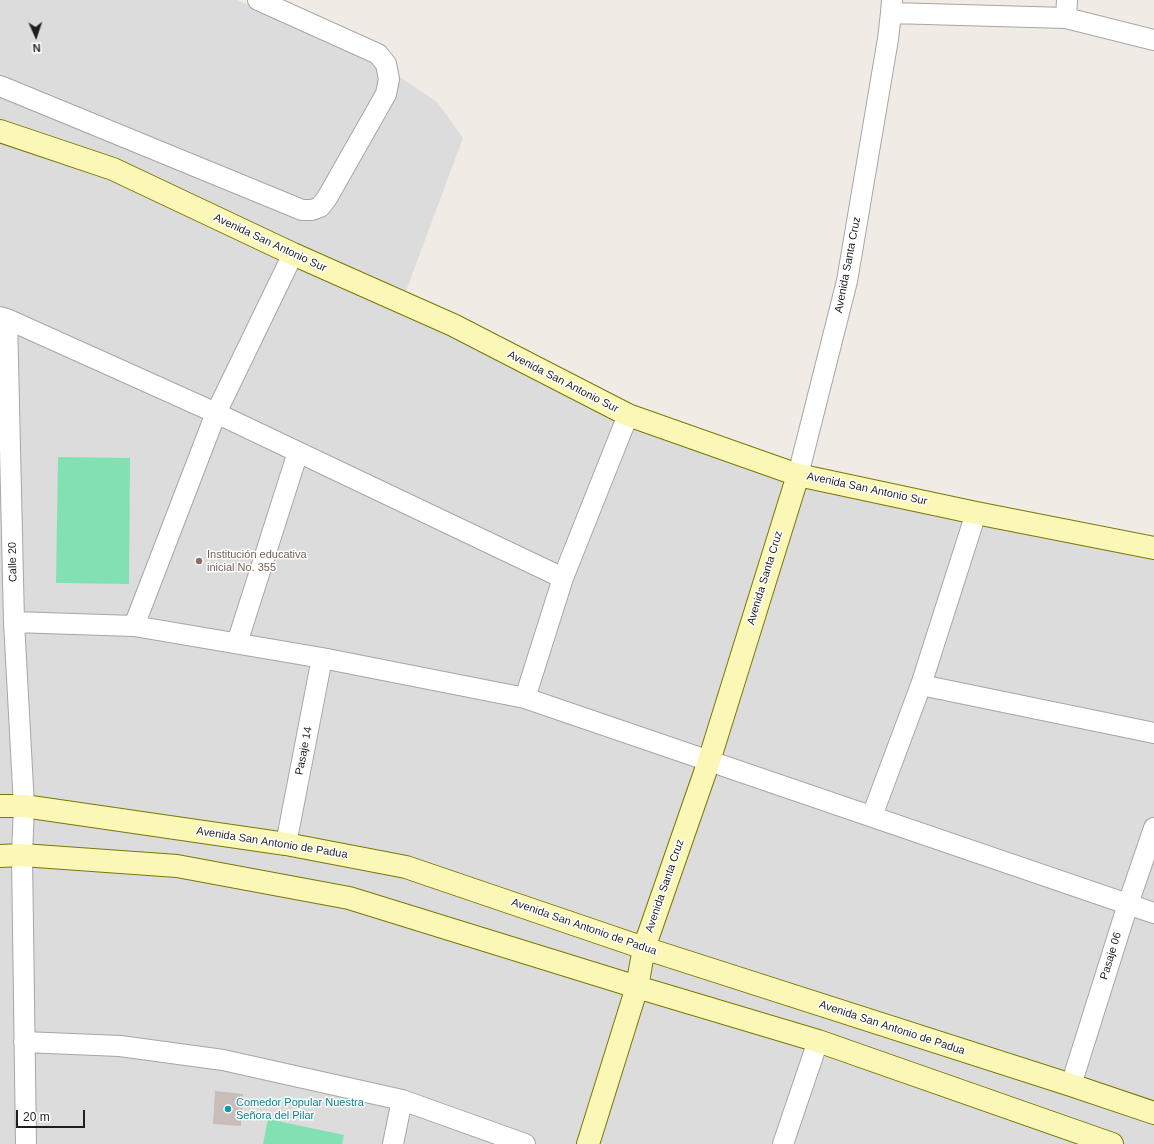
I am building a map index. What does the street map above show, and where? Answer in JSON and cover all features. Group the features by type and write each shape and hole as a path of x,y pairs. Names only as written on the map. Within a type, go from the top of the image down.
{"street":[{"path":"0,86 302,210 312,210 320,206 327,198 386,94 389,79 386,64 378,54 258,0"},
{"path":"891,6 1066,9 1154,40"},
{"name":"Avenida Santa Cruz","path":"588,1144 637,987 644,948 708,761 798,475 847,281 891,6"},
{"name":"Avenida San Antonio Sur","path":"0,131 113,169 293,254 453,325 628,415 798,475 976,513 1154,548"},
{"path":"134,626 216,413 293,254"},
{"path":"4,318 216,413 563,578"},
{"name":"Calle 20","path":"4,318 14,622 24,806 22,855 26,1144"},
{"path":"525,698 563,578 628,415"},
{"path":"237,643 298,452"},
{"path":"872,816 921,685 976,513"},
{"path":"14,622 134,626 322,658 525,698 1154,913"},
{"name":"Pasaje 14","path":"286,844 322,658"},
{"path":"921,685 1154,733"},
{"name":"Avenida San Antonio de Padua","path":"0,806 24,806 286,844 406,866 644,948 1154,1113"},
{"name":"Pasaje 06","path":"1071,1085 1128,904 1154,828"},
{"path":"0,856 22,855 177,866 349,898 637,987 818,1040 1112,1144"},
{"path":"783,1144 818,1040"},
{"path":"24,1042 120,1046 223,1060 402,1100 525,1144"},
{"path":"393,1144 402,1100"}],"shaded area":[{"path":"0,0 237,0 379,63 437,102 463,138 400,307 646,428 1154,552 1154,1144 0,1144"}],"green space":[{"path":"58,457 130,458 129,584 56,583"},
{"path":"268,1119 344,1135 342,1144 263,1144"}],"building":[{"name":"Comedor Popular Nuestra Señora del Pilar","path":"215,1091 243,1094 241,1126 213,1124"}],"place":[{"name":"Institución educativa inicial No. 355","path":"199,561"},
{"name":"Comedor Popular Nuestra Señora del Pilar","path":"228,1109"}]}
